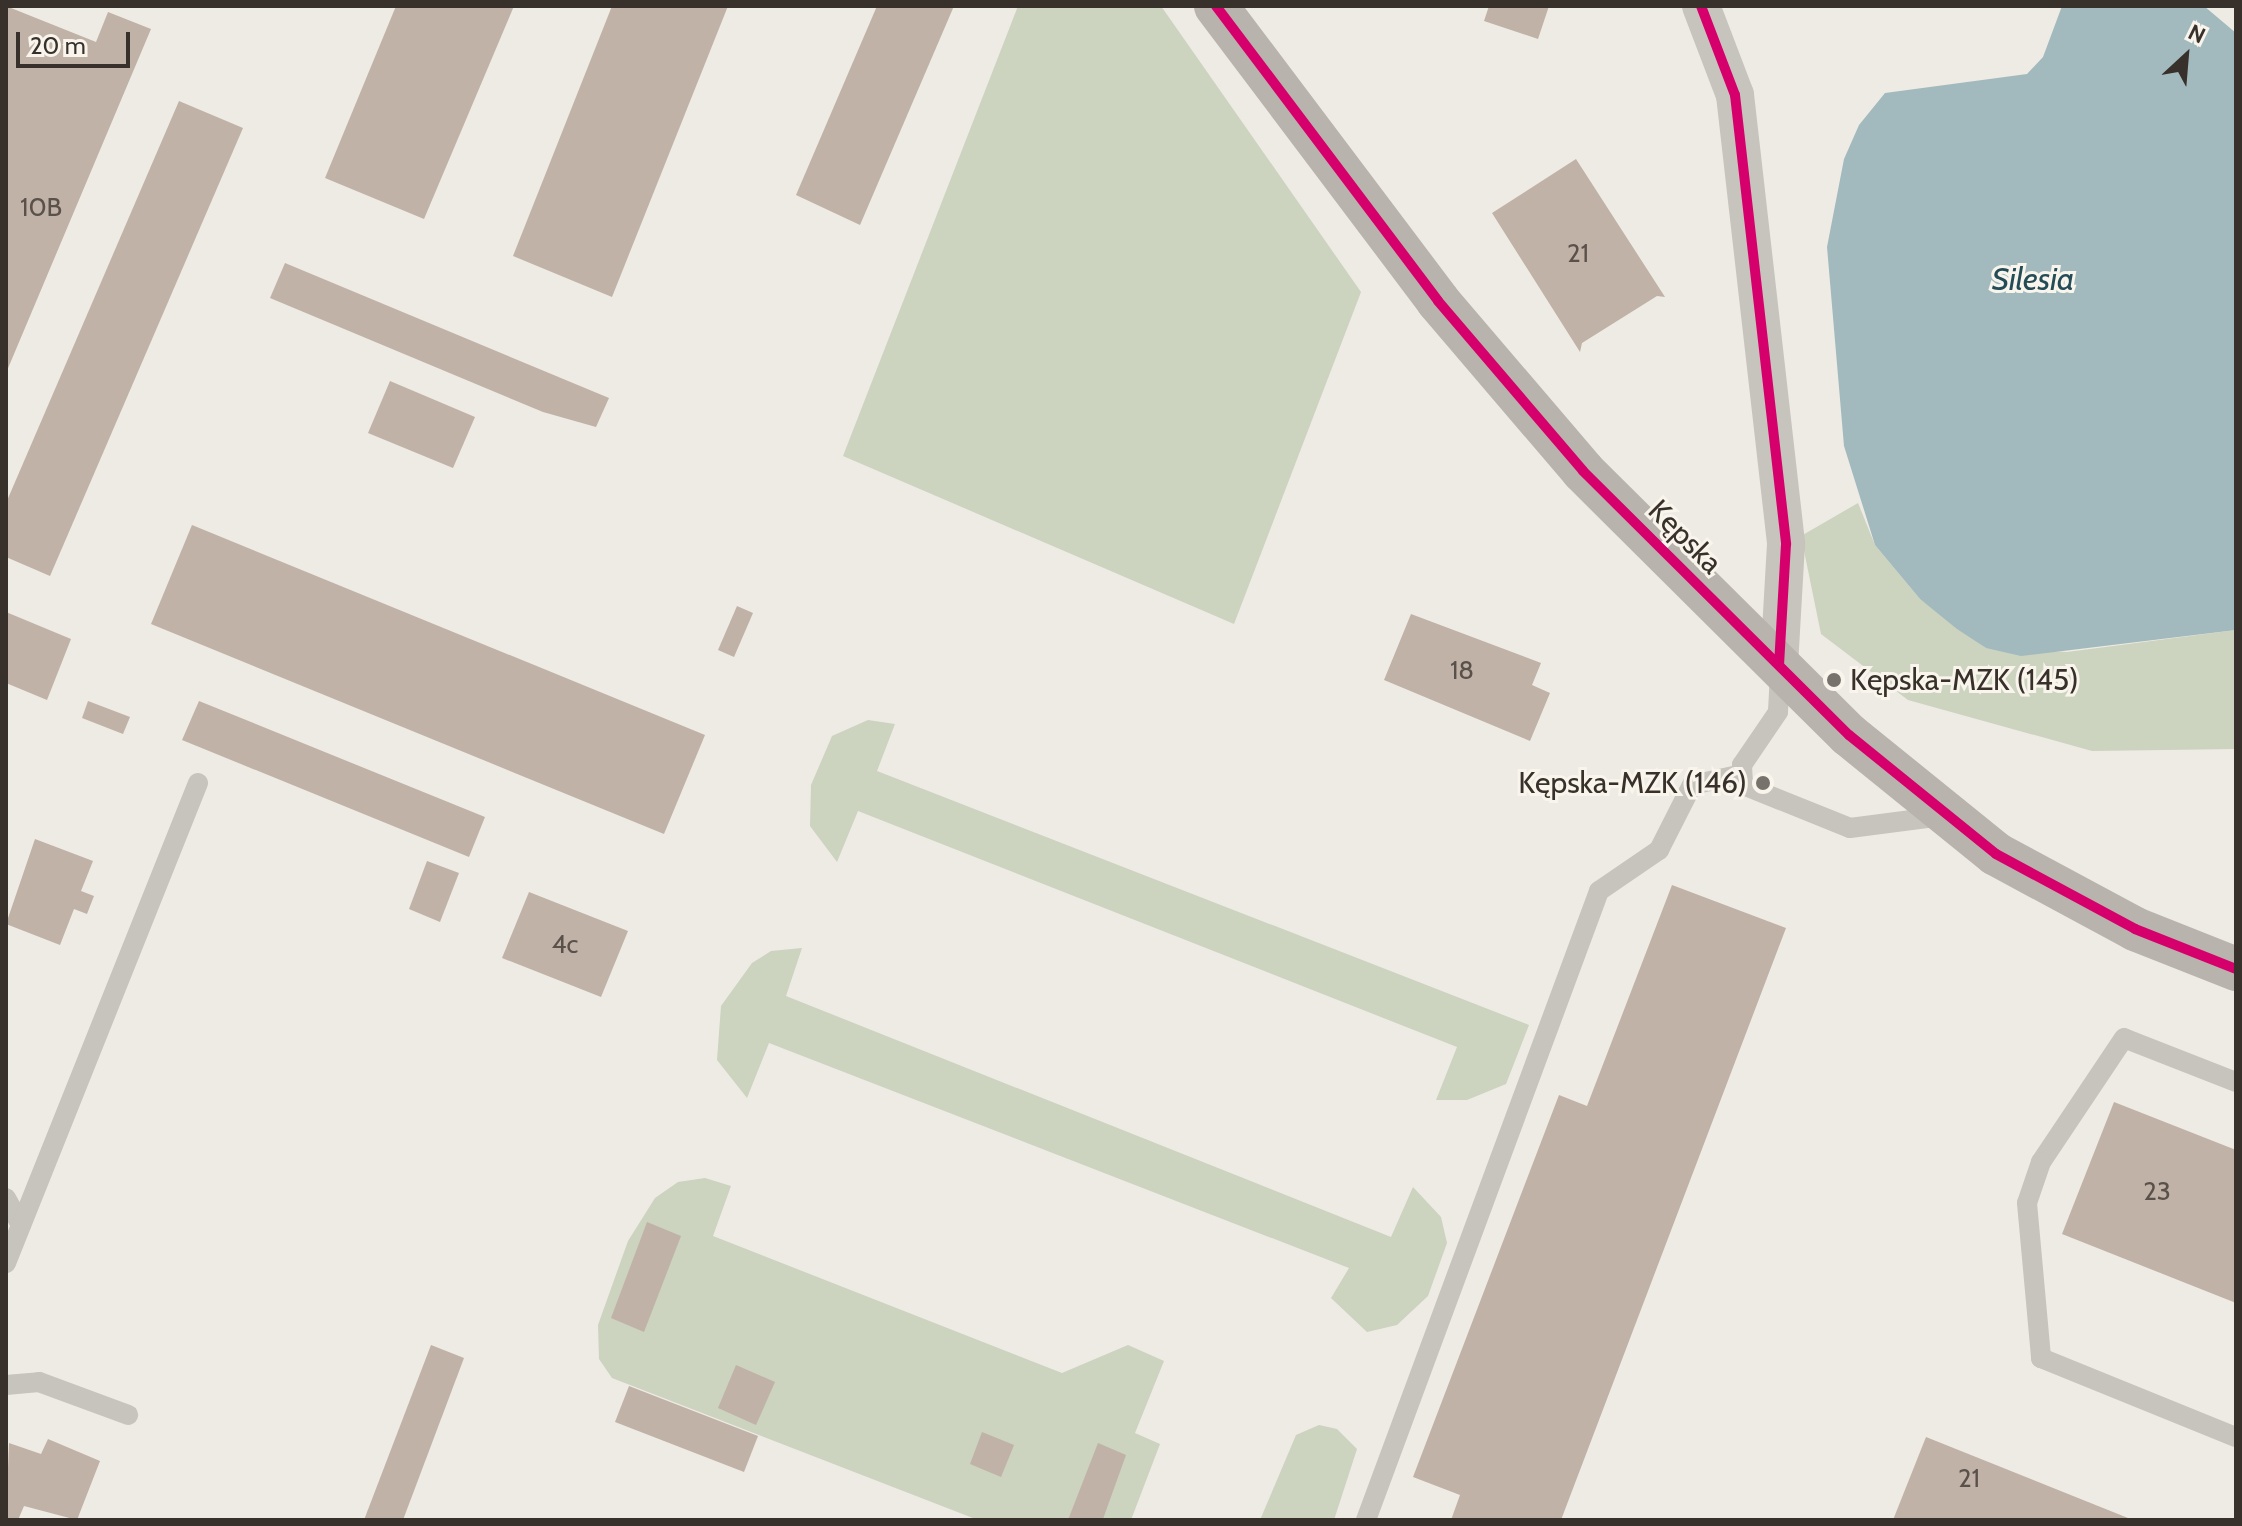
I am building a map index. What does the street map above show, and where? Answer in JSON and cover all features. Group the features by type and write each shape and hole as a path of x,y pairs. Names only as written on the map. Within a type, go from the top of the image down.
{"street":[{"name":"Kępska","path":"1216,6 1479,350 1583,471 1779,665 1943,816 2056,891 2236,969"},
{"path":"1701,6 1735,95 1786,544 1779,665"}],"lane":[{"path":"1366,1520 1599,891 1659,850 1692,785 1738,775 1778,712 1779,665"},
{"path":"1738,775 1743,785 1850,828 1943,816"},
{"path":"6,1263 198,783"},
{"path":"2236,1082 2124,1038 2074,1106 2041,1162 2027,1203 2041,1358 2236,1437"},
{"path":"6,1198 21,1225"},
{"path":"6,1385 39,1382 128,1415"}],"green space":[{"path":"1018,6 1161,6 1361,292 1234,624 843,456"},
{"path":"1858,503 1875,545 1920,599 1986,648 2067,652 2236,630 2236,749 2092,751 1908,700 1821,634 1801,536"},
{"path":"868,720 895,724 877,771 1529,1025 1506,1084 1467,1100 1436,1100 1457,1047 858,811 837,862 810,826 811,785 832,736"},
{"path":"802,948 786,996 1391,1237 1413,1187 1441,1217 1447,1243 1428,1296 1397,1325 1367,1332 1331,1298 1349,1268 769,1043 747,1098 717,1060 721,1006 752,963 771,951"},
{"path":"705,1178 731,1186 713,1236 1062,1373 1128,1345 1164,1361 1135,1433 1160,1444 1131,1520 978,1520 612,1378 599,1359 598,1325 628,1241 655,1198 678,1182"},
{"path":"1319,1425 1337,1429 1357,1449 1334,1520 1260,1520 1296,1435"}],"water":[{"name":"Silesia","path":"2062,6 2204,6 2236,33 2236,630 2021,656 1986,648 1957,629 1920,599 1875,545 1844,446 1827,247 1844,159 1859,125 1885,93 2027,74 2043,57"}],"building":[{"path":"6,6 96,42 108,12 151,29 6,373"},
{"path":"396,6 514,6 424,219 325,178"},
{"path":"612,6 728,6 612,297 513,256"},
{"path":"877,6 954,6 860,225 796,195"},
{"path":"1489,6 1549,6 1538,39 1484,21"},
{"path":"179,101 243,128 50,576 6,557 6,503"},
{"path":"1576,159 1665,297 1657,296 1582,343 1580,352 1492,213"},
{"path":"285,263 609,398 596,427 543,412 270,298"},
{"path":"390,381 475,417 453,468 368,433"},
{"path":"192,525 705,735 664,834 151,624"},
{"path":"737,606 753,613 734,657 718,650"},
{"path":"6,612 71,639 47,700 6,683"},
{"path":"1411,614 1541,663 1532,685 1550,693 1530,741 1384,680"},
{"path":"88,701 130,717 123,734 82,718"},
{"path":"199,701 485,817 469,857 182,740"},
{"path":"35,839 93,861 81,891 94,896 87,914 74,909 60,945 6,924"},
{"path":"427,861 459,873 440,922 409,909"},
{"path":"1672,885 1786,928 1561,1520 1451,1520 1460,1495 1413,1477 1559,1095 1587,1106"},
{"path":"529,892 628,931 601,997 502,958"},
{"path":"2114,1102 2236,1150 2236,1303 2062,1234"},
{"path":"647,1222 681,1236 644,1332 611,1318"},
{"path":"431,1345 464,1358 403,1520 364,1520"},
{"path":"736,1365 775,1382 756,1425 718,1408"},
{"path":"629,1386 758,1436 744,1472 615,1422"},
{"path":"982,1432 1014,1445 1001,1477 970,1464"},
{"path":"1926,1437 2133,1520 1893,1520"},
{"path":"48,1439 100,1461 77,1520 24,1506 18,1520 6,1518 9,1443 41,1454"},
{"path":"1098,1443 1126,1455 1103,1519 1068,1520"}],"cycle path":[{"path":"1216,6 1438,301 1583,471 1849,735 1996,854 2135,929 2236,969"},
{"path":"1701,6 1735,95 1786,544 1779,665"}],"place":[{"name":"Kępska-MZK (145)","path":"1834,680"},
{"name":"Kępska-MZK (146)","path":"1763,783"}]}
